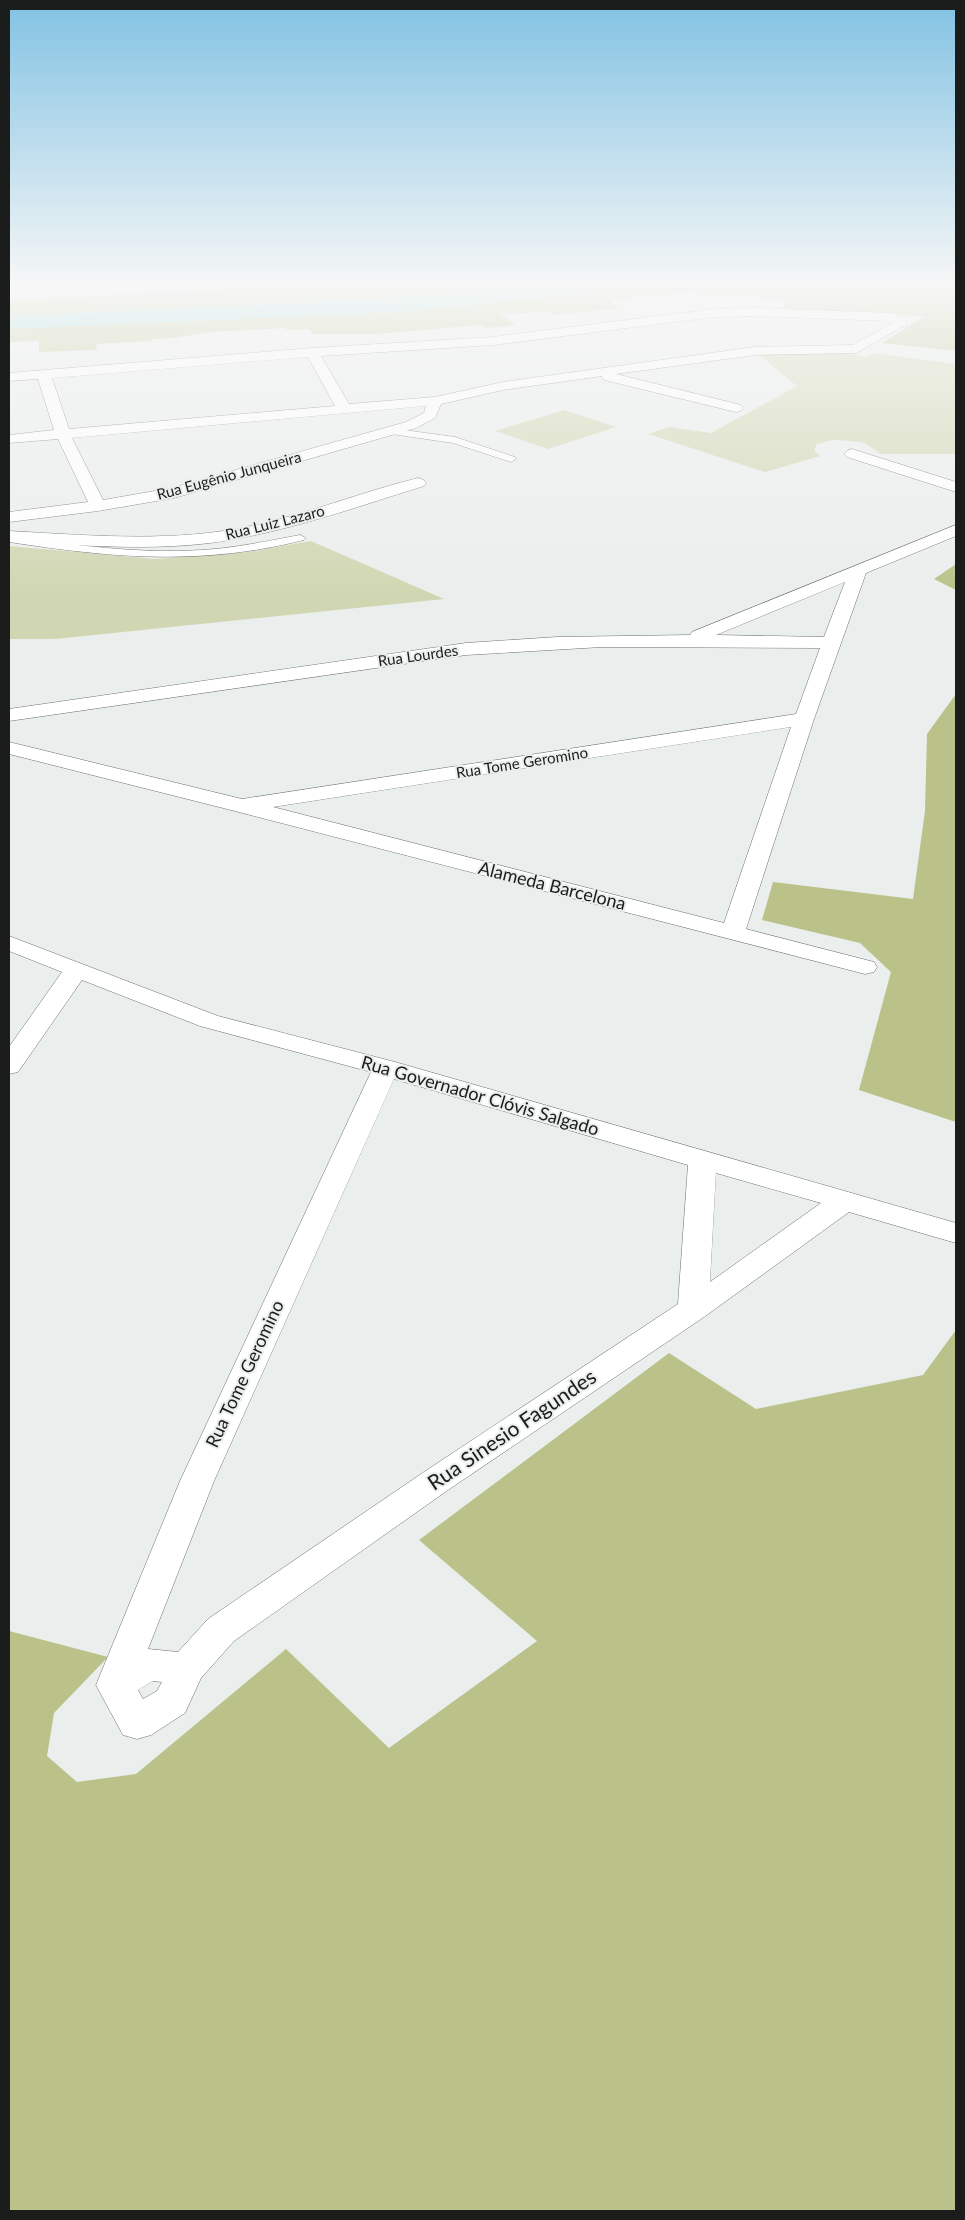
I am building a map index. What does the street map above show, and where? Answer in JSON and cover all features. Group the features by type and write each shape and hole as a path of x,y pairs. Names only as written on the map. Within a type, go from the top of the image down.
{"street":[{"path":"48,386 63,434 98,506"},
{"path":"331,386 344,410"},
{"path":"9,439 435,402 506,386"},
{"path":"645,386 736,408"},
{"name":"Rua Eugênio Junqueira","path":"9,517 98,506 174,493 425,419 430,415 435,402"},
{"path":"852,454 956,487"},
{"name":"Rua Luiz Lazaro","path":"9,538 154,542 211,538 270,527 418,483"},
{"path":"688,640 956,530"},
{"path":"733,932 804,719 858,571"},
{"name":"Rua Lourdes","path":"9,715 466,649 574,641 688,640 831,643"},
{"path":"9,740 51,708"},
{"name":"Rua Tome Geromino","path":"239,805 804,719"},
{"name":"Alameda Barcelona","path":"9,748 239,805 865,967"},
{"name":"Rua Governador Clóvis Salgado","path":"9,943 209,1021 386,1068 956,1233"},
{"path":"9,1066 76,970"},
{"name":"Rua Tome Geromino","path":"115,1685 197,1480 386,1068"},
{"path":"693,1309 702,1161"},
{"name":"Rua Sinesio Fagundes","path":"115,1685 137,1723 170,1702 187,1668 221,1630 436,1481 693,1309 844,1201"}],"lane":[{"path":"389,431 455,440 511,458"},
{"path":"9,538 63,547 176,555 236,550 300,538"}],"green space":[{"path":"797,386 956,386 956,454 881,454 865,443 832,440 817,444 814,450 820,456 765,472 648,434 669,427 711,433"},
{"path":"564,410 616,427 548,449 495,431"},
{"path":"311,541 444,599 55,639 9,639 9,546 155,559 248,552"},
{"path":"956,564 956,590 934,579"},
{"path":"956,694 956,1122 859,1090 891,972 860,943 762,920 773,882 913,899 925,811 927,734"},
{"path":"956,1330 956,2211 9,2211 9,1631 108,1657 54,1713 47,1756 77,1782 136,1774 286,1649 389,1748 537,1641 419,1540 669,1353 756,1409 923,1375"}]}
